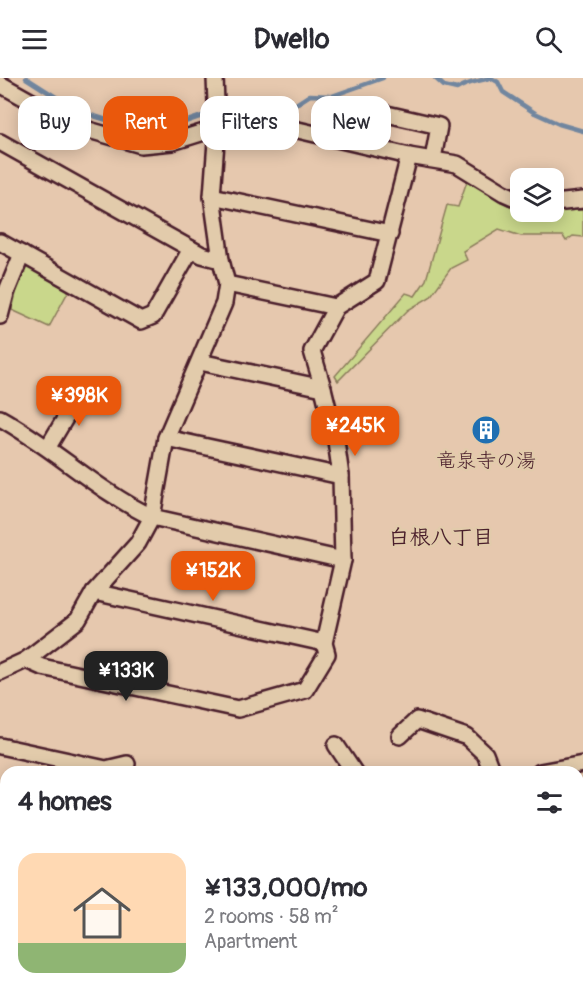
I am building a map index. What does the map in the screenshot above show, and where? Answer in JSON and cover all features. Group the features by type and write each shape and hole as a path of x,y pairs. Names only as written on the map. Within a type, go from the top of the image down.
{"street":[{"path":"215,78 216,96"},
{"path":"0,84 75,126 141,145 172,142 200,131"},
{"path":"391,115 439,126 433,159"},
{"path":"0,142 202,255 220,260"},
{"path":"0,672 26,660 78,620 94,592 138,543 152,517 166,438 224,303 227,284 220,260 212,196 215,150"},
{"path":"386,150 457,164 510,196"},
{"path":"26,660 42,667 238,710 305,690 327,654 324,643 344,560 341,476 336,441 312,351 336,307 377,280 409,156"},
{"path":"212,196 390,234"},
{"path":"564,202 583,200"},
{"path":"0,242 141,321 153,316 191,249"},
{"path":"0,316 6,293 22,254"},
{"path":"227,284 336,307"},
{"path":"200,362 323,388"},
{"path":"48,447 82,390"},
{"path":"0,418 48,447 119,498 152,517 344,560"},
{"path":"166,438 341,476"},
{"path":"94,592 324,643"},
{"path":"400,736 417,720 468,737 485,754 490,766"},
{"path":"336,745 350,766"},
{"path":"0,746 92,766"},
{"path":"119,766 128,764"}],"green space":[{"path":"467,181 510,206 510,222 564,222 564,211 583,210 583,237 573,236 566,241 563,236 521,236 499,229 463,251 467,260 451,268 430,297 408,310 338,381 335,376 406,293 415,296 426,280 447,205 458,207"},
{"path":"28,265 69,290 49,327 12,310 22,268"}],"waterway":[{"path":"26,78 70,106 123,125 152,128 176,125 200,117"},
{"path":"299,102 310,95 332,96 383,78"},
{"path":"435,78 444,86 457,89 468,83 489,78"},
{"path":"491,78 498,82 503,92 535,113 559,124 583,131"}],"place":[{"name":"竜泉寺の湯","path":"486,430"}],"district":[{"name":"白根八丁目","path":"441,537"}]}
